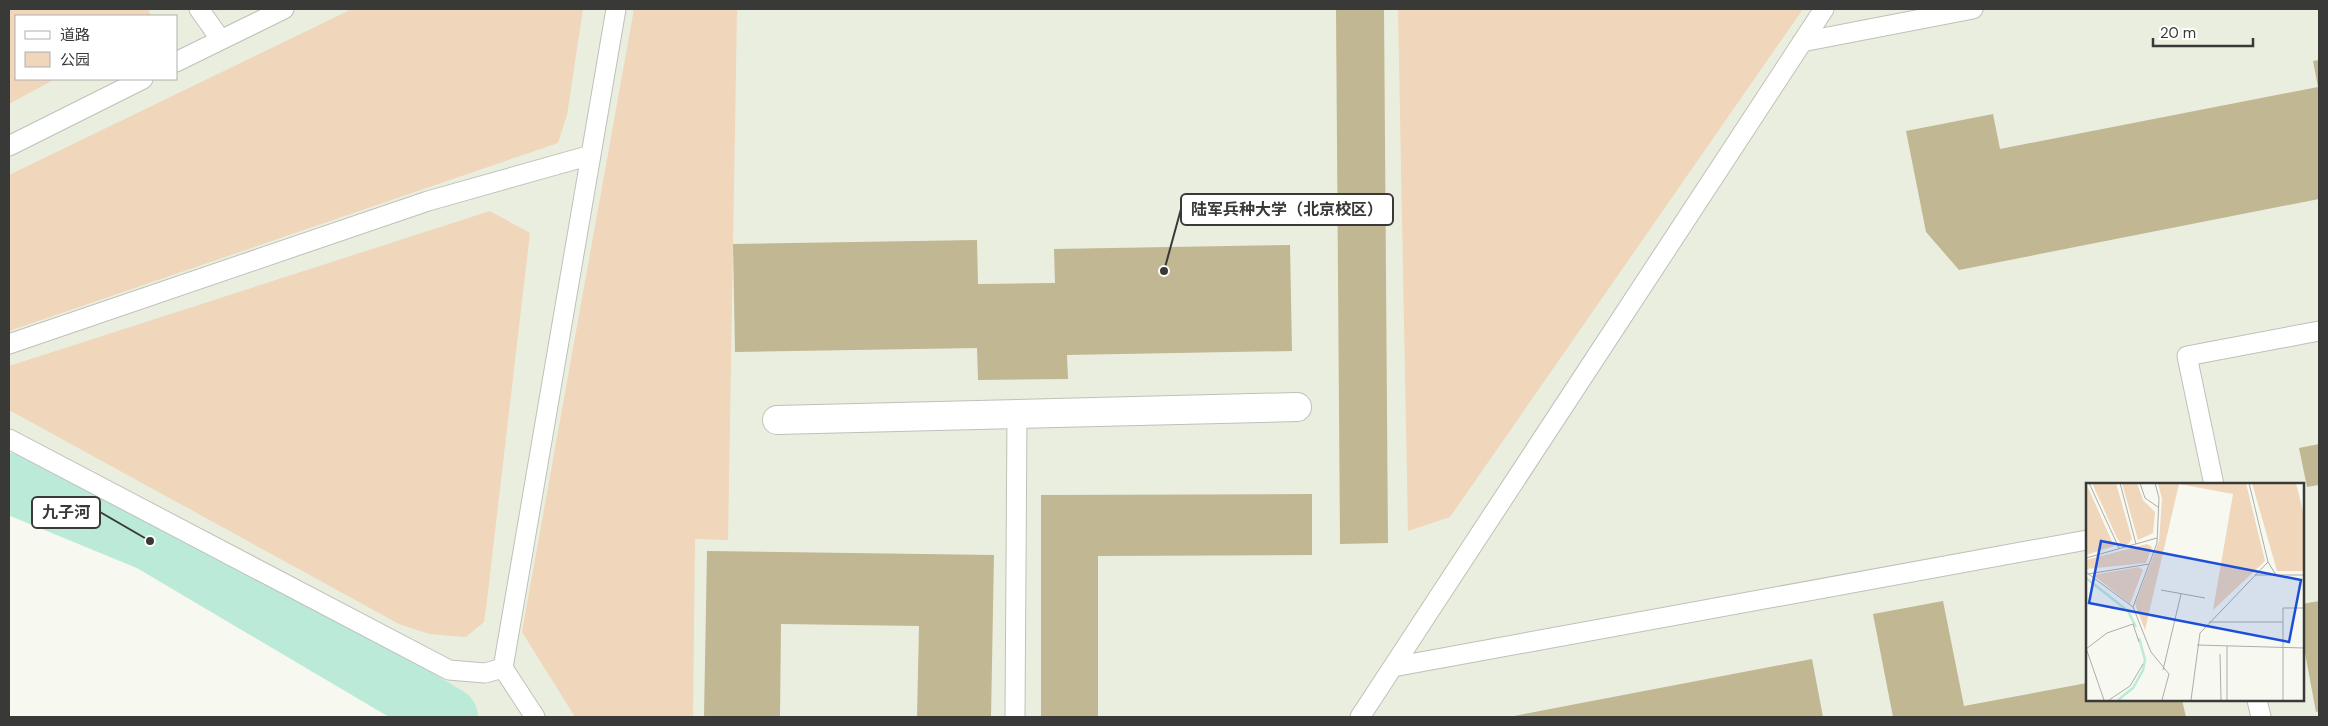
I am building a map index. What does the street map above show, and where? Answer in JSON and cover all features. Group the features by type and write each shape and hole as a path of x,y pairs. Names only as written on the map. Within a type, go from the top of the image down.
{"street":[{"path":"777,420 1297,406"}],"lane":[{"path":"199,9 221,40"},
{"path":"178,61 284,9"},
{"path":"535,717 503,668 616,9"},
{"path":"1360,717 1824,9"},
{"path":"1802,42 1973,9"},
{"path":"9,146 141,80"},
{"path":"9,344 428,201 591,156"},
{"path":"2214,483 2187,356 2319,330"},
{"path":"1015,717 1017,414"},
{"path":"9,439 449,670 485,673 503,668"},
{"path":"1393,667 2086,540"},
{"path":"2257,701 2261,717"}],"shaded area":[{"path":"9,9 2319,9 2319,717 476,717 410,670 9,464"}],"green space":[{"path":"9,9 148,9 151,15 15,15 15,80 53,80 9,104"},
{"path":"352,9 583,9 567,115 558,143 9,331 9,175"},
{"path":"634,9 737,9 728,540 695,539 693,717 575,717 522,632"},
{"path":"1398,9 1803,9 1450,517 1408,531"},
{"path":"490,211 530,233 484,622 466,637 429,634 399,624 9,410 9,366"}],"building":[{"path":"1336,9 1384,9 1388,543 1340,544"},
{"path":"2319,60 2319,199 1959,270 1926,232 1906,131 1993,114 2000,149 2318,87 2313,61"},
{"path":"977,240 978,284 1055,283 1054,249 1290,245 1292,351 1067,355 1068,379 978,380 977,348 735,352 733,244"},
{"path":"2319,444 2319,485 2307,487 2299,448"},
{"path":"1312,494 1312,555 1098,556 1098,717 1041,717 1041,495"},
{"path":"707,551 994,555 991,717 917,717 919,626 781,624 780,717 704,717"},
{"path":"1943,601 1964,706 2086,683 2086,701 2182,701 2186,717 1893,717 1873,614"},
{"path":"2319,601 2319,711 2316,712 2303,642 2303,604"},
{"path":"1812,659 1823,717 1514,716"}],"waterway":[{"path":"9,483 150,541 448,717"}],"place":[{"name":"陆军兵种大学（北京校区）","path":"1164,271"},
{"name":"九子河","path":"150,541"}]}
